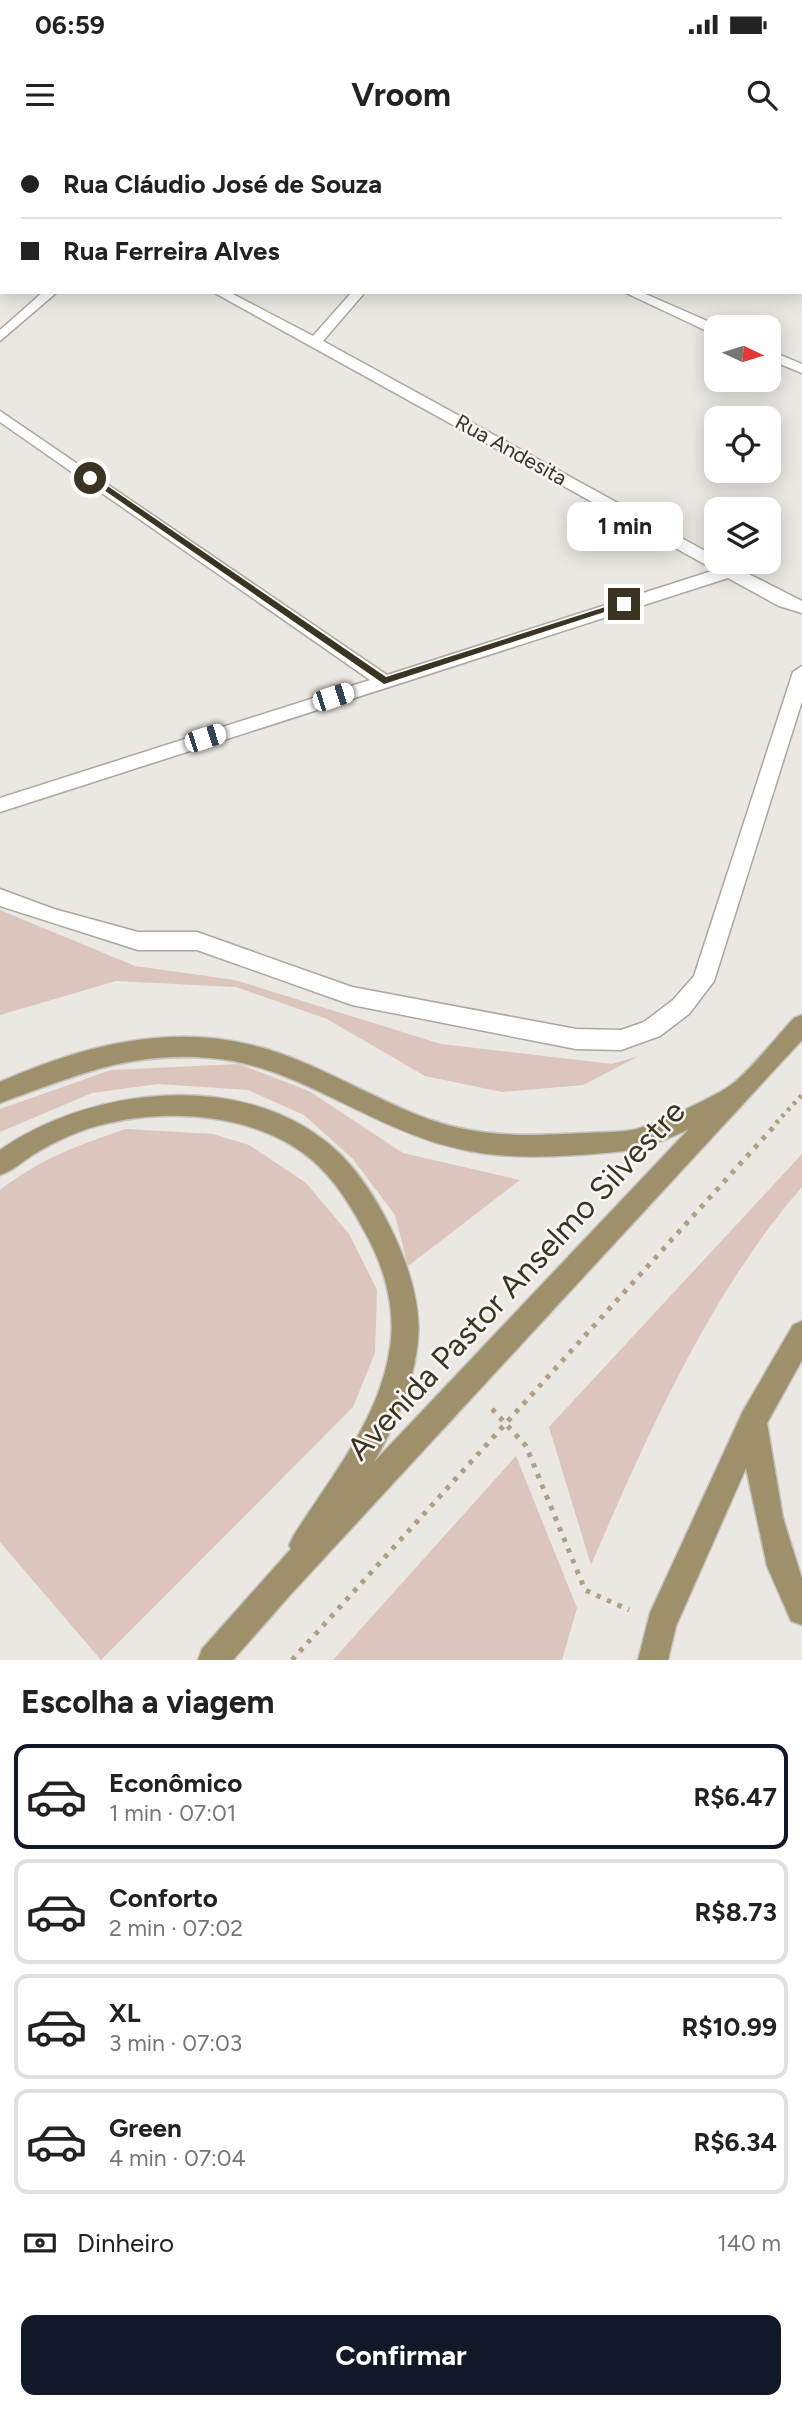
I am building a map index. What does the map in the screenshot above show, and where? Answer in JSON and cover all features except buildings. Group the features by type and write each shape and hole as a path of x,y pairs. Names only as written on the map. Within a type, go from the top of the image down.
{"main road":[{"name":"Avenida Pastor Anselmo Silvestre","path":"281,1583 802,1025"},
{"path":"0,1093 72,1064 121,1051 192,1046 237,1052 282,1064 409,1124 479,1144 541,1147 635,1141 736,1095"},
{"path":"0,1164 13,1153 73,1124 109,1112 144,1107 203,1108 256,1118 286,1131 320,1152 356,1193 389,1249 401,1295 404,1347 386,1413 281,1583 214,1660"},
{"path":"653,1660 661,1624 753,1421 802,1334"},
{"path":"753,1421 775,1541 789,1588 802,1609"}],"street":[{"path":"0,337 49,294"},
{"name":"Rua Andesita","path":"223,294 704,556"},
{"path":"315,342 357,294"},
{"path":"635,294 704,325"},
{"path":"781,360 802,369"},
{"path":"0,415 384,681"},
{"path":"0,805 722,574"},
{"name":"Rua Andesita","path":"736,574 785,603 802,607"},
{"path":"0,897 51,916 138,941 197,941 352,996 576,1039 621,1040 652,1029 681,1007 702,981 729,909 802,671"}],"path":[{"path":"292,1660 802,1095"},
{"path":"467,1383 526,1446 585,1590 661,1624"}],"shaded area":[{"path":"0,910 135,966 235,980 441,1044 612,1064 639,1056 583,1085 502,1092 425,1076 327,1019 236,987 116,981 0,1015"},
{"path":"239,1064 309,1091 403,1153 520,1180 408,1266 395,1215 353,1159 304,1115 248,1090 158,1084 92,1093 0,1132 0,1109 111,1070"},
{"path":"126,1129 213,1134 249,1145 306,1183 349,1234 377,1290 375,1353 353,1407 101,1660 0,1542 0,1190 29,1170 60,1154"},
{"path":"802,1154 802,1187 769,1228 709,1319 634,1467 591,1565 549,1427"},
{"path":"516,1456 577,1608 562,1660 333,1660"}],"route":[{"path":"90,478 384,681 624,604"}]}
